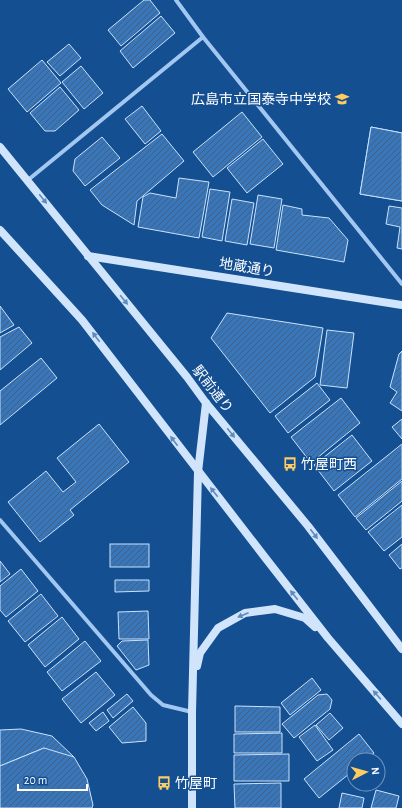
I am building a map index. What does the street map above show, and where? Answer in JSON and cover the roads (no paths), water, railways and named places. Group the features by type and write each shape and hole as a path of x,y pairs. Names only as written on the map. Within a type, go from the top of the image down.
{"street":[{"path":"176,0 203,37 402,284"},
{"path":"28,180 203,37"},
{"name":"駅前通り","path":"0,147 187,377 206,403 308,526 402,649"},
{"path":"0,230 82,320 198,472 328,638 402,724"},
{"name":"地蔵通り","path":"88,256 402,305"},
{"path":"192,808 192,712 198,472 206,403"},
{"path":"0,520 151,695 163,705 192,712"},
{"path":"193,683 200,653 218,628 245,613 275,609 305,618 328,638"}],"place":[{"name":"広島市立国泰寺中学校","path":"342,99"},
{"name":"竹屋町西","path":"290,464"},
{"name":"竹屋町","path":"164,783"}]}
